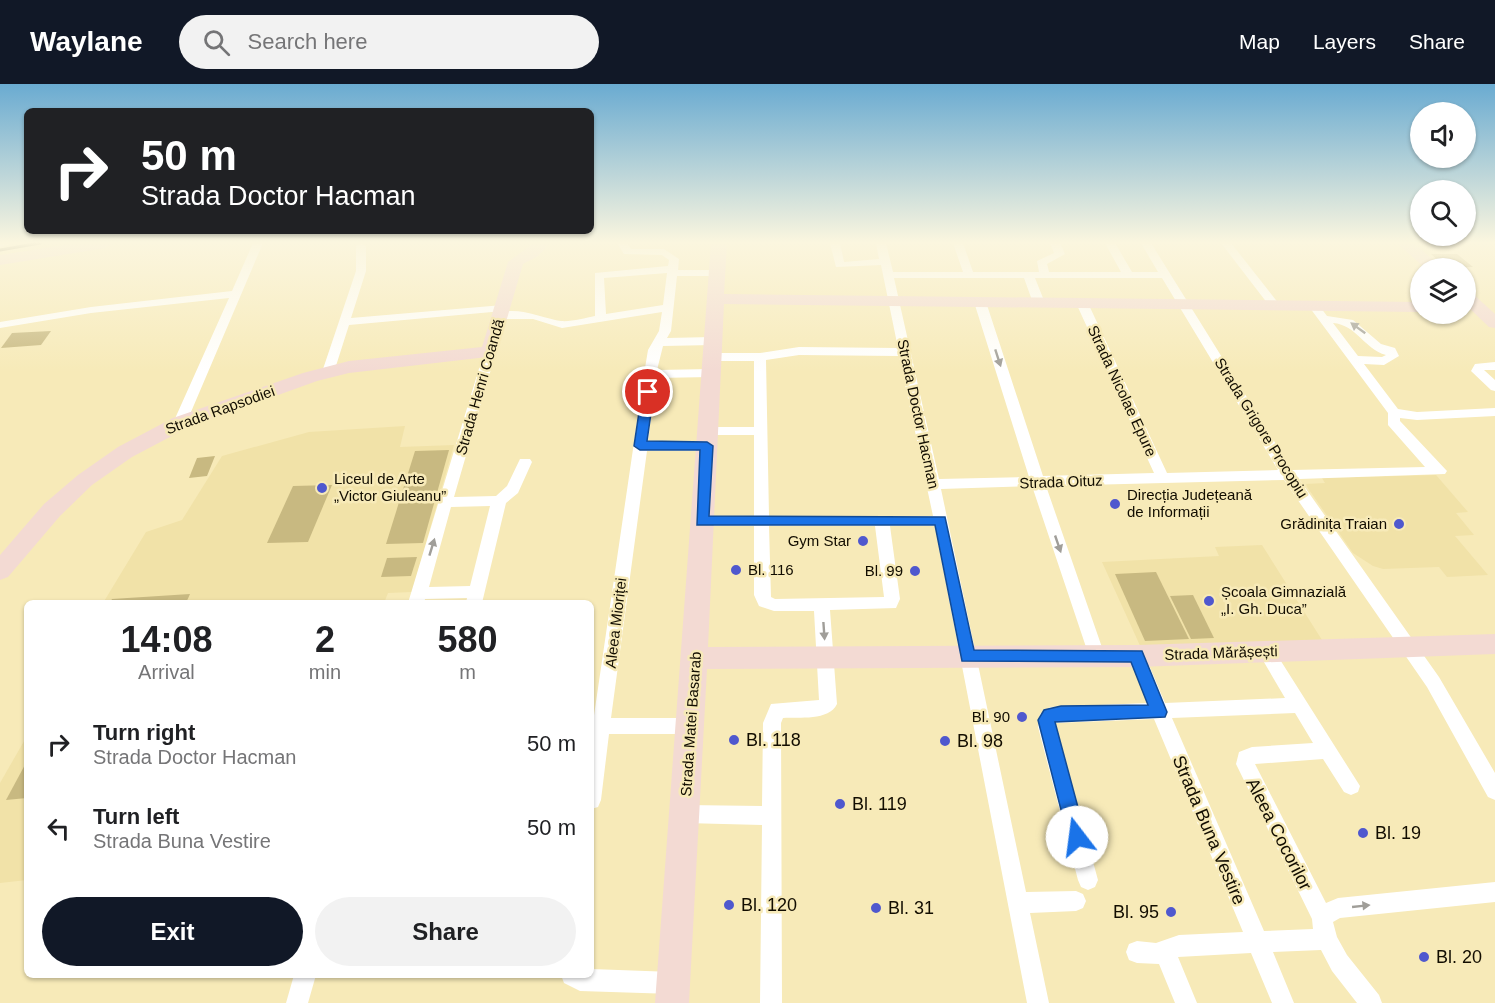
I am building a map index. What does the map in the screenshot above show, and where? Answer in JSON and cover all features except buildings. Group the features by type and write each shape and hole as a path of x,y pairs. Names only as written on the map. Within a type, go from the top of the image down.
{"street":[{"path":"180,423 239,286"},
{"path":"328,372 356,286"},
{"name":"Strada Henri Coandă","path":"417,598 509,286"},
{"path":"599,286 601,320"},
{"name":"Aleea Mioriței","path":"594,780 654,350 661,342 671,286"},
{"name":"Strada Matei Basarab","path":"673,993 717,286"},
{"name":"Strada Doctor Hacman","path":"889,286 941,520 1038,1003"},
{"path":"1032,286 1039,303"},
{"name":"Strada Grigore Procopiu","path":"1173,286 1288,475 1409,648 1460,726 1495,791"},
{"path":"1259,286 1275,306"},
{"path":"0,326 91,310 236,294"},
{"path":"716,299 1275,306 1319,312 1358,325 1376,345 1393,356 1387,360 1355,360"},
{"path":"980,302 1097,656"},
{"name":"Strada Nicolae Epure","path":"1082,303 1163,479"},
{"path":"1476,305 1495,323"},
{"path":"502,312 534,316 562,325 601,320 619,313 669,307"},
{"path":"1319,312 1410,308"},
{"name":"Strada Henri Coandă","path":"344,322 502,312"},
{"path":"1319,312 1394,413 1417,416 1495,412"},
{"path":"661,342 712,357"},
{"path":"651,374 712,357 760,357 799,351 904,352"},
{"name":"Strada Rapsodiei","path":"0,571 52,510 86,480 125,452 180,423 328,372 372,363 490,352"},
{"path":"760,357 762,595 765,601 774,605 890,603 892,599 882,521"},
{"path":"1495,366 1479,367 1477,371 1495,387"},
{"name":"Strada Oituz","path":"933,484 1440,471 1425,459 1393,422 1394,413"},
{"path":"640,446 761,431"},
{"path":"417,598 475,597 499,501 513,489 525,462"},
{"path":"446,502 499,501"},
{"path":"702,521 941,520"},
{"path":"771,1003 773,715 777,710 821,708 828,704 822,605"},
{"name":"Strada Mărășești","path":"695,658 1137,656 1495,644"},
{"path":"1266,652 1351,786"},
{"name":"Strada Buna Vestire","path":"1137,656 1283,1003"},
{"path":"1089,880 1046,720 1050,715 1299,705"},
{"path":"602,726 691,726"},
{"name":"Aleea Cocorilor","path":"1328,750 1252,756 1246,758 1245,764 1322,917 1327,939 1334,953 1371,1003"},
{"path":"685,814 771,816"},
{"path":"1322,917 1338,908 1495,892"},
{"path":"1017,903 1076,901"},
{"path":"1159,952 1179,946 1327,939"},
{"path":"1137,952 1166,954 1186,1003"},
{"path":"297,1003 304,978"},
{"path":"577,978 673,993"}],"shaded area":[{"path":"51,331 41,345 1,348 12,333"},
{"name":"Liceul de Arte „Victor Giuleanu”","path":"405,426 400,447 454,445 412,592 388,593 385,600 105,600 146,532 182,520 222,456 309,432"},
{"path":"449,450 423,543 386,544 415,451"},
{"path":"215,456 207,476 189,478 197,458"},
{"name":"Grădinița Traian","path":"1436,475 1468,512 1456,513 1474,535 1455,536 1488,575 1447,577 1439,567 1383,569 1373,566 1353,553 1305,484 1325,483 1322,478"},
{"path":"332,485 308,542 267,543 293,486"},
{"name":"Școala Gimnazială „I. Gh. Duca”","path":"1262,545 1322,640 1142,650 1102,562 1219,556 1215,547"},
{"path":"417,557 411,576 381,577 387,558"},
{"path":"1156,572 1189,639 1145,641 1115,574"},
{"path":"190,594 187,600 112,599"},
{"path":"1193,595 1214,638 1191,639 1170,596"},
{"path":"24,741 24,880 0,883 0,783"},
{"path":"24,767 24,798 6,800"}],"place":[{"name":"Liceul de Arte „Victor Giuleanu”","path":"322,488"},
{"name":"Direcția Județeană de Informații","path":"1115,504"},
{"name":"Grădinița Traian","path":"1399,524"},
{"name":"Gym Star","path":"863,541"},
{"name":"Bl. 116","path":"736,570"},
{"name":"Bl. 99","path":"915,571"},
{"name":"Școala Gimnazială „I. Gh. Duca”","path":"1209,601"},
{"name":"Bl. 90","path":"1022,717"},
{"name":"Bl. 118","path":"734,740"},
{"name":"Bl. 98","path":"945,741"},
{"name":"Bl. 119","path":"840,804"},
{"name":"Bl. 19","path":"1363,833"},
{"name":"Bl. 120","path":"729,905"},
{"name":"Bl. 31","path":"876,908"},
{"name":"Bl. 95","path":"1171,912"},
{"name":"Bl. 20","path":"1424,957"}],"route":[{"path":"648,392 640,446 707,446 702,521 941,520 968,657 1137,656 1159,712 1061,714 1050,715 1046,720 1077,837"}]}
